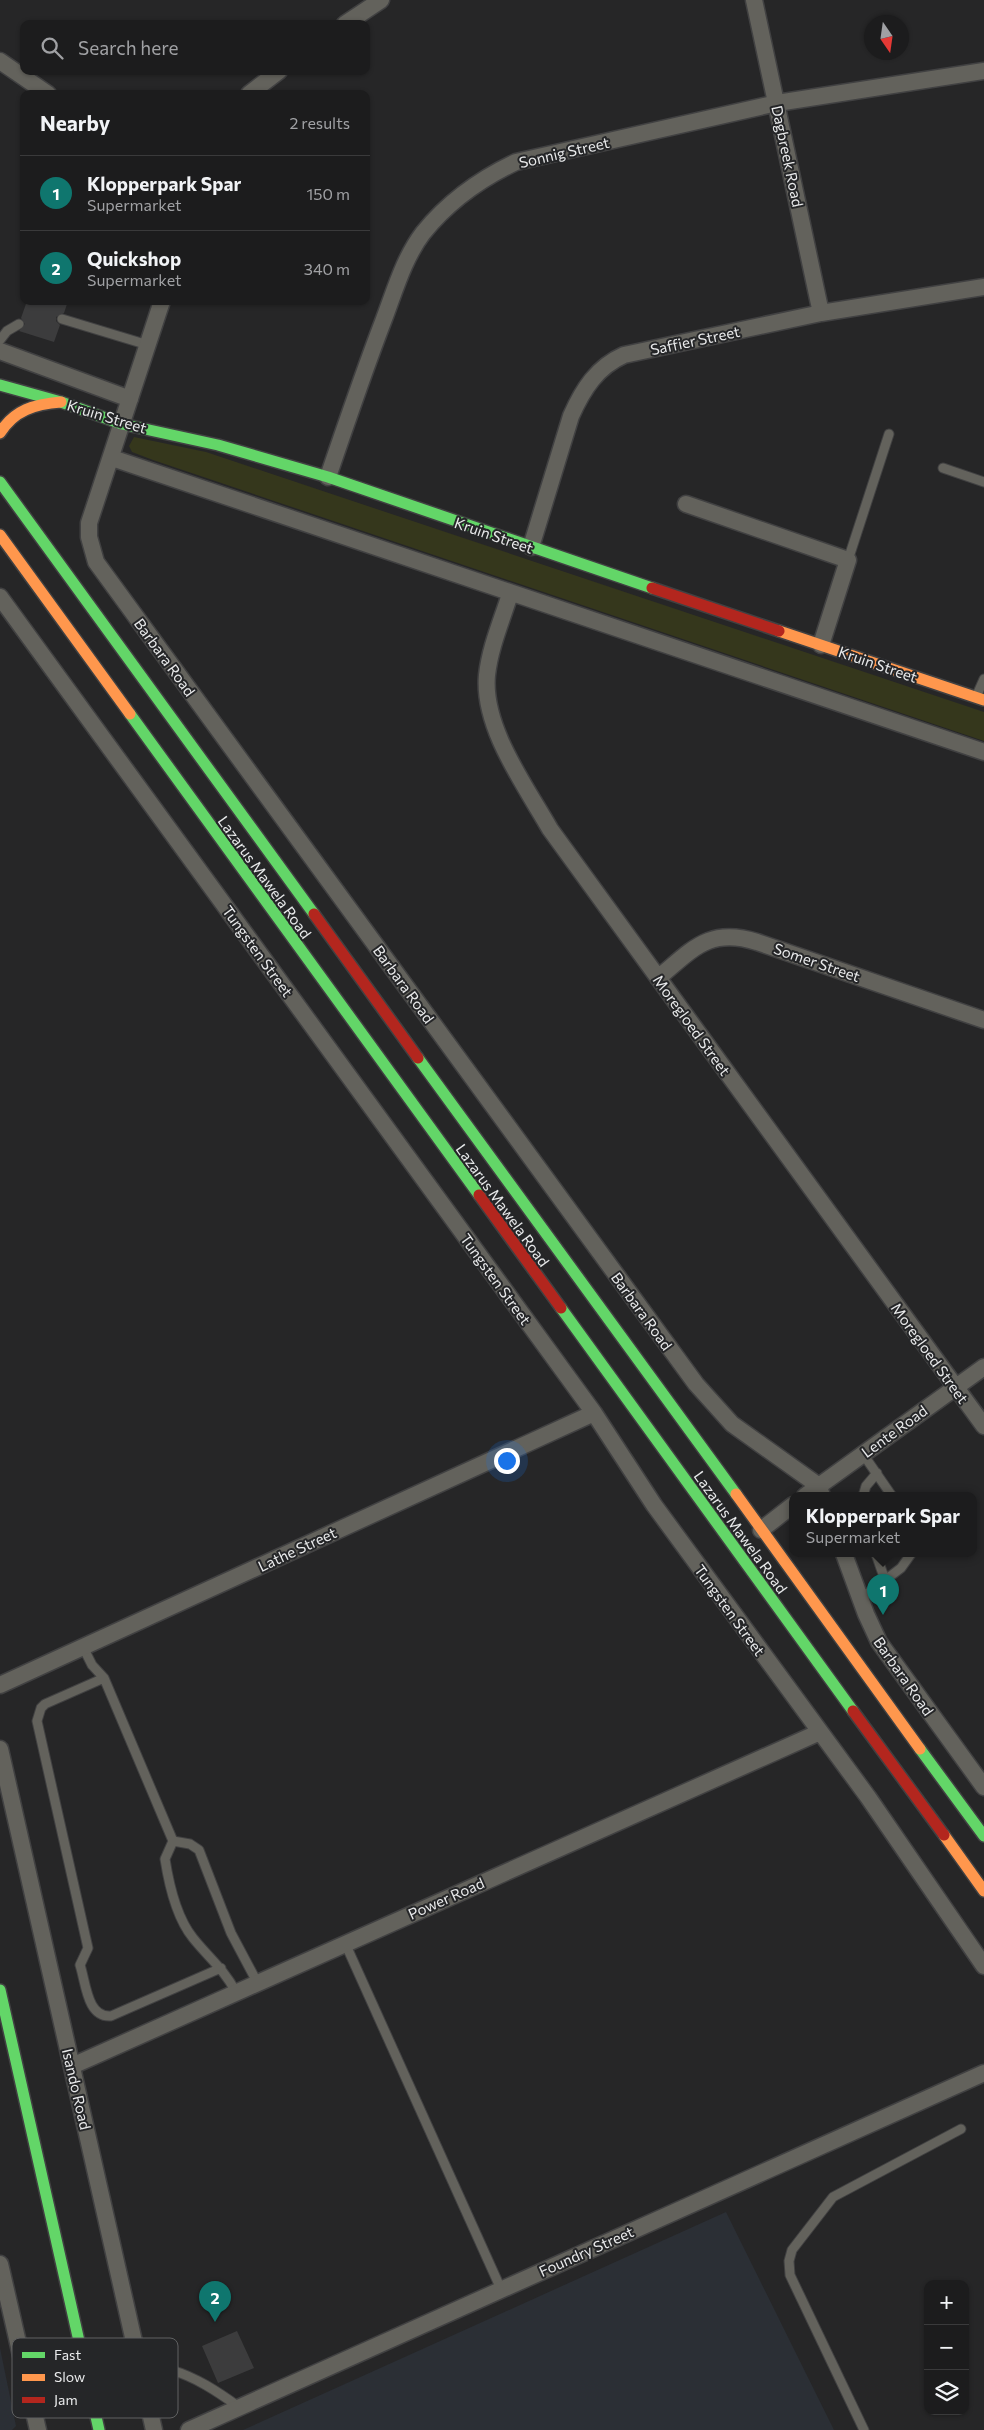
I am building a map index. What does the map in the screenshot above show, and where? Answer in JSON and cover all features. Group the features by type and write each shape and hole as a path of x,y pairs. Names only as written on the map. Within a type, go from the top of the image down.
{"main road":[{"name":"Kruin Street","path":"0,385 61,402 122,424 218,445 328,477 980,698"},
{"path":"0,433 11,418 20,411 42,404 61,402"},
{"name":"Lazarus Mawela Road","path":"0,482 984,1836"},
{"name":"Lazarus Mawela Road","path":"0,535 984,1891"},
{"path":"761,1530 761,1547"},
{"path":"765,1569 795,1633"},
{"path":"0,1990 78,2338"}],"street":[{"path":"351,20 381,0"},
{"name":"Dagbreek Road","path":"754,0 821,313"},
{"path":"0,61 20,75"},
{"name":"Sonnig Street","path":"328,477 362,376 402,271 423,234 457,198 483,180 516,162 777,103 984,71"},
{"path":"20,75 42,90"},
{"path":"254,90 274,75"},
{"name":"Saffier Street","path":"531,547 571,416 587,386 601,368 624,355 821,313 984,287"},
{"name":"Barbara Road","path":"161,305 112,458 89,523 89,537 96,562 696,1384 732,1424 820,1491"},
{"path":"0,351 130,399"},
{"path":"112,458 510,594 984,752"},
{"path":"686,504 848,560 820,645"},
{"name":"Moregloed Street","path":"510,594 487,673 489,709 497,732 550,829 984,1426"},
{"name":"Tungsten Street","path":"0,598 594,1413 654,1505 868,1797 984,1966"},
{"name":"Somer Street","path":"658,978 704,942 734,936 757,942 984,1020"},
{"name":"Lente Road","path":"820,1491 863,1454 984,1367"},
{"name":"Lathe Street","path":"0,1685 594,1413"},
{"path":"761,1530 789,1508"},
{"name":"Barbara Road","path":"845,1557 872,1630 882,1648 984,1787"},
{"name":"Power Road","path":"72,2066 345,1942 820,1732"},
{"name":"Isando Road","path":"0,1749 133,2338"},
{"name":"Foundry Street","path":"189,2430 501,2288 984,2073"},
{"path":"0,2264 17,2338"}],"lane":[{"path":"62,318 148,345"},
{"path":"0,340 7,331 19,324"},
{"path":"848,560 889,434"},
{"path":"943,468 984,482"},
{"path":"980,698 984,679"},
{"path":"863,1454 889,1492"},
{"path":"864,1492 866,1486 877,1474"},
{"path":"877,1557 885,1580"},
{"path":"860,1599 901,1568 910,1557"},
{"path":"83,1647 92,1666 104,1678 173,1841 165,1859 180,1913 192,1937 221,1968 236,1992"},
{"path":"104,1678 45,1704 41,1708 37,1721 88,1948 80,1965 94,2010 103,2017 111,2016 221,1968"},
{"path":"173,1841 190,1844 199,1850 231,1933 257,1982"},
{"path":"345,1942 501,2288"},
{"path":"864,2430 790,2275 789,2261 792,2250 833,2197 961,2129"},
{"path":"178,2373 209,2386 239,2407"}],"shaded area":[{"path":"726,2212 834,2430 243,2430"},
{"path":"0,2348 12,2406 12,2418 14,2418 16,2426 12,2430 0,2430"}],"green space":[{"path":"134,437 206,452 984,712 984,741 153,460 132,452 129,446"}],"building":[{"path":"26,305 67,305 64,313 56,317 56,321 60,325 54,342 19,331 25,324 21,318"},
{"path":"237,2331 254,2368 218,2383 202,2346"}],"traffic: fast":[{"path":"0,385 61,402 122,424 218,445 328,477 652,588"},
{"path":"0,482 314,914"},
{"path":"130,714 479,1195"},
{"path":"418,1058 736,1494"},
{"path":"561,1308 853,1711"},
{"path":"920,1749 984,1836"},
{"path":"0,1990 78,2338"},
{"path":"96,2418 99,2430"}],"traffic: slow":[{"path":"0,433 12,419 26,410 42,404 61,402"},
{"path":"0,535 130,714"},
{"path":"779,631 984,700"},
{"path":"736,1494 920,1749"},
{"path":"944,1835 984,1891"}],"traffic: jam":[{"path":"652,588 779,631"},
{"path":"314,914 418,1058"},
{"path":"479,1195 561,1308"},
{"path":"853,1711 944,1835"}],"place":[{"name":"Klopperpark Spar","path":"883,1615"},
{"name":"Quickshop","path":"215,2322"}]}
